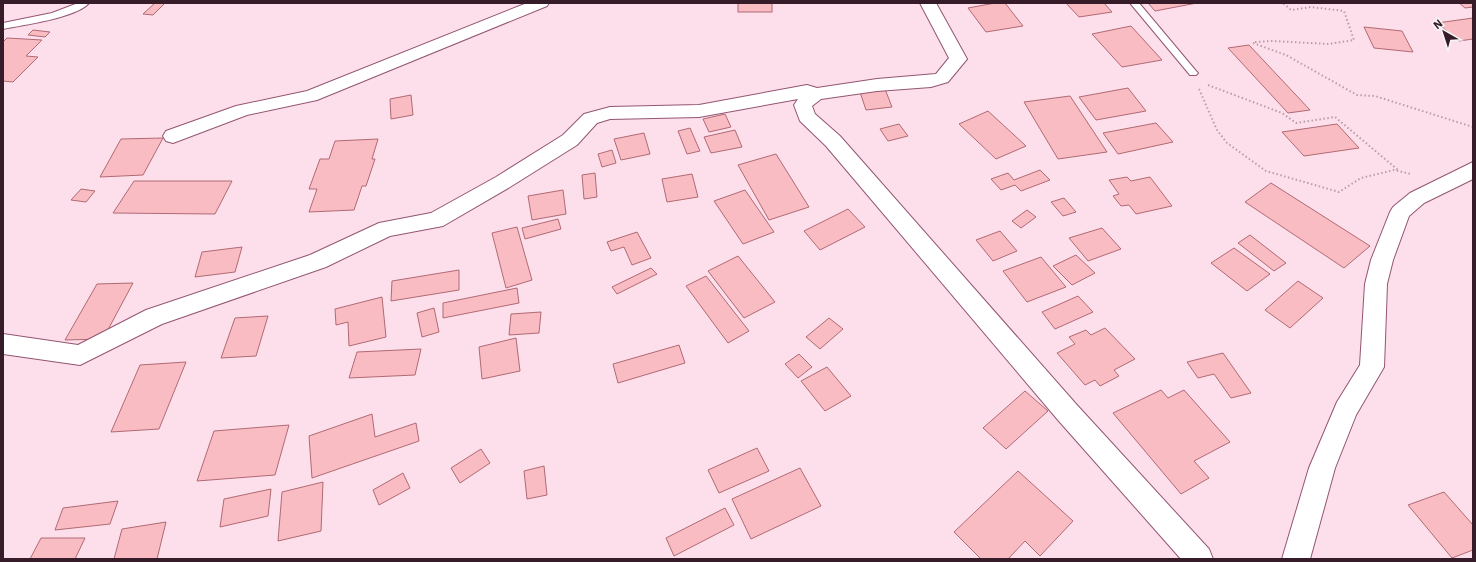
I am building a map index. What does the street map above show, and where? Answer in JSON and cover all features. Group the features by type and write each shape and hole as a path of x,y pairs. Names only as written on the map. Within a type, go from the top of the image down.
{"street":[{"path":"172,136 243,110 311,96 541,3"},
{"path":"928,3 958,59 942,78 931,81 876,86 816,94 809,98 803,105 807,117 832,141 1061,406 1200,559"},
{"path":"3,344 80,355 154,317 318,261 386,229 436,220 503,182 570,140 591,118 610,113 698,111 807,91 816,94"},
{"path":"1296,559 1322,468 1346,410 1372,367 1376,284 1382,260 1400,212 1417,198 1464,174"}],"lane":[{"path":"3,26 33,21 76,8 85,3"},
{"path":"1134,3 1193,73"}],"path":[{"path":"1284,3 1291,10 1311,7 1344,11 1354,40 1329,44 1272,41 1253,43 1286,55 1357,95 1375,96 1473,127"},
{"path":"1193,73 1217,130 1226,143 1266,171 1339,192 1361,178 1394,170 1423,177 1464,174"},
{"path":"1193,73 1210,87 1282,113 1296,123 1335,117 1376,153 1400,171"}],"building":[{"path":"155,3 165,3 153,15 143,14"},
{"path":"738,3 772,3 772,12 738,12"},
{"path":"995,3 1005,3 1023,26 986,32 968,8"},
{"path":"1066,3 1104,3 1112,12 1079,17"},
{"path":"1148,3 1197,3 1155,11"},
{"path":"1459,3 1473,3 1473,7 1465,8"},
{"path":"1473,18 1473,39 1459,41 1437,23"},
{"path":"1131,26 1162,60 1122,67 1092,34"},
{"path":"1364,27 1402,31 1413,52 1374,48"},
{"path":"33,30 50,32 45,37 28,35"},
{"path":"7,38 42,40 26,56 38,57 13,82 3,81 3,42"},
{"path":"1249,45 1310,110 1288,113 1228,48"},
{"path":"1128,88 1146,111 1096,120 1079,97"},
{"path":"885,89 892,107 866,110 860,92"},
{"path":"411,95 413,115 391,119 390,99"},
{"path":"1070,96 1107,152 1058,159 1024,102"},
{"path":"988,111 1026,146 996,159 959,124"},
{"path":"725,114 731,127 709,132 703,119"},
{"path":"1156,123 1173,142 1118,154 1103,133"},
{"path":"899,124 908,136 888,141 880,129"},
{"path":"1337,124 1359,148 1304,156 1282,132"},
{"path":"690,128 700,151 687,154 678,131"},
{"path":"735,130 742,147 711,153 704,137"},
{"path":"644,133 650,154 621,160 614,139"},
{"path":"163,138 143,175 100,177 121,139"},
{"path":"378,139 372,159 375,159 366,186 362,186 354,210 309,212 317,189 309,189 320,159 329,159 335,141"},
{"path":"612,150 616,163 602,167 598,154"},
{"path":"776,154 809,207 769,220 738,165"},
{"path":"1040,170 1050,180 1021,191 1015,185 1001,190 991,179 1008,173 1014,180"},
{"path":"595,173 597,197 584,199 582,175"},
{"path":"692,174 698,197 667,202 662,179"},
{"path":"1127,177 1131,181 1150,177 1172,206 1136,214 1129,205 1121,206 1113,196 1119,194 1109,180"},
{"path":"134,181 232,181 215,214 113,213"},
{"path":"1271,183 1370,246 1344,268 1245,202"},
{"path":"81,189 95,191 86,202 71,200"},
{"path":"563,190 566,214 532,220 528,196"},
{"path":"745,190 774,232 743,244 714,201"},
{"path":"1064,198 1076,212 1063,216 1051,202"},
{"path":"848,209 865,227 820,250 804,231"},
{"path":"1027,210 1036,217 1021,228 1012,221"},
{"path":"558,219 561,229 525,239 522,228"},
{"path":"517,227 532,280 506,288 492,233"},
{"path":"1102,228 1121,249 1088,261 1069,238"},
{"path":"1000,231 1017,251 993,261 976,240"},
{"path":"637,232 651,258 632,265 624,247 611,251 607,242"},
{"path":"1250,235 1286,263 1274,271 1238,243"},
{"path":"242,247 235,272 195,277 202,252"},
{"path":"1234,248 1270,274 1247,291 1211,263"},
{"path":"1076,255 1095,273 1072,285 1053,266"},
{"path":"738,256 775,302 744,318 708,271"},
{"path":"1041,257 1066,287 1027,302 1003,271"},
{"path":"651,268 657,274 617,294 612,287"},
{"path":"459,270 459,290 391,301 392,281"},
{"path":"706,276 749,331 728,343 686,286"},
{"path":"1298,281 1323,298 1290,328 1265,310"},
{"path":"133,283 103,339 65,340 97,284"},
{"path":"517,288 519,303 443,318 443,303"},
{"path":"1078,296 1093,312 1055,329 1042,312"},
{"path":"382,297 386,337 349,346 348,322 336,325 335,309"},
{"path":"434,308 439,332 422,337 417,313"},
{"path":"541,312 539,333 509,335 511,314"},
{"path":"268,316 256,356 221,358 235,318"},
{"path":"829,318 843,329 820,349 806,337"},
{"path":"1105,328 1135,359 1114,370 1119,376 1100,386 1095,380 1085,385 1057,353 1075,344 1069,337 1086,330 1091,335"},
{"path":"516,338 520,371 482,379 479,347"},
{"path":"679,345 685,363 618,383 613,364"},
{"path":"421,349 415,375 349,378 357,352"},
{"path":"1223,353 1251,393 1231,398 1214,374 1198,378 1187,362"},
{"path":"799,354 812,367 798,378 785,364"},
{"path":"186,362 159,429 111,432 140,365"},
{"path":"827,367 851,396 825,411 801,381"},
{"path":"1161,390 1168,398 1184,390 1230,442 1194,461 1209,478 1181,494 1113,413"},
{"path":"1025,391 1048,411 1006,449 983,428"},
{"path":"372,414 375,437 416,423 419,441 312,478 309,436"},
{"path":"289,425 275,475 197,481 214,431"},
{"path":"757,448 769,471 719,493 708,470"},
{"path":"481,449 490,463 460,483 451,468"},
{"path":"544,466 547,495 527,499 524,471"},
{"path":"800,468 821,506 751,539 732,499"},
{"path":"1018,471 1073,521 1040,556 1025,541 1008,559 981,559 954,532"},
{"path":"403,473 410,488 379,505 373,490"},
{"path":"323,482 321,531 278,541 282,492"},
{"path":"271,489 268,516 220,527 224,499"},
{"path":"1444,492 1473,525 1473,550 1452,558 1408,505"},
{"path":"118,501 110,524 55,530 63,508"},
{"path":"725,508 734,525 674,556 666,538"},
{"path":"166,522 157,559 114,559 122,529"},
{"path":"41,538 85,538 75,559 30,559"}]}
